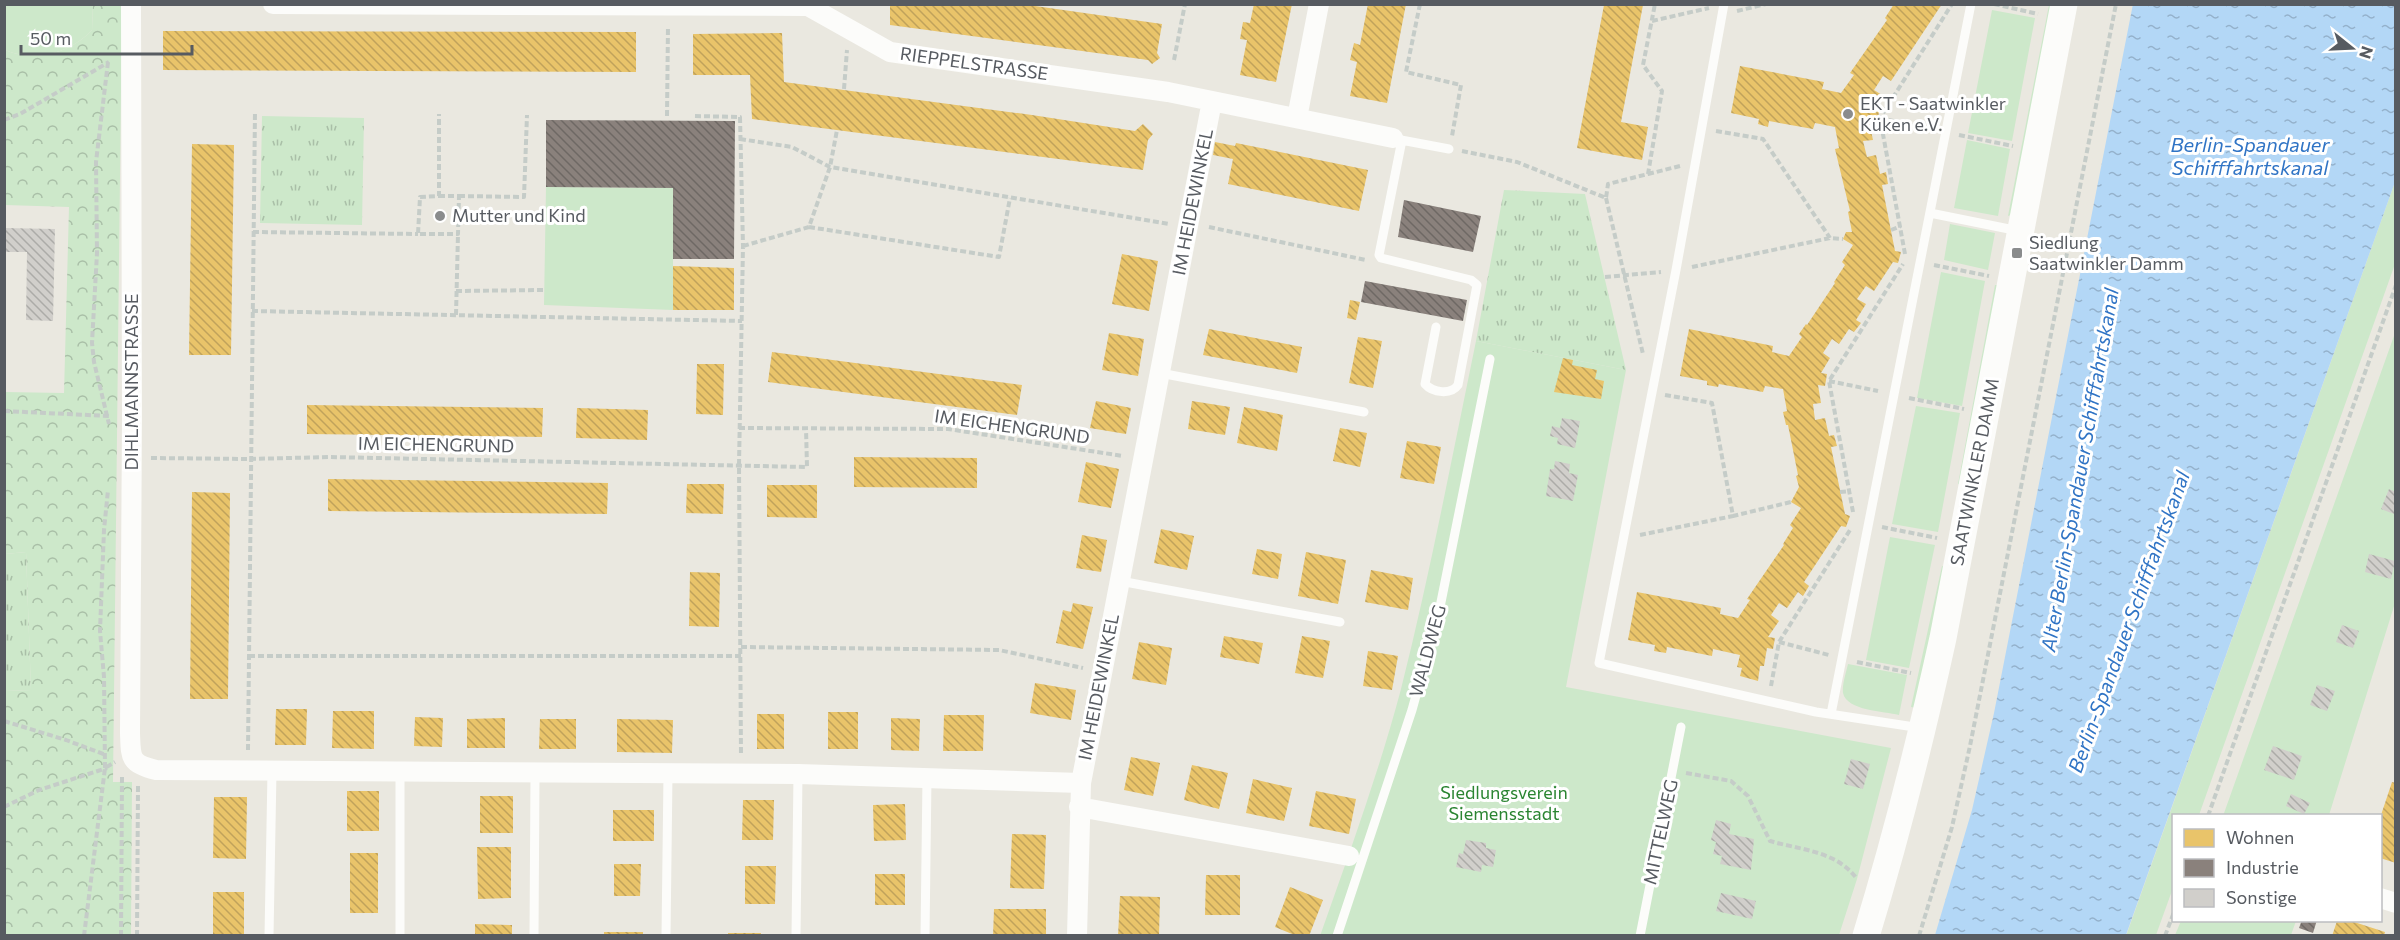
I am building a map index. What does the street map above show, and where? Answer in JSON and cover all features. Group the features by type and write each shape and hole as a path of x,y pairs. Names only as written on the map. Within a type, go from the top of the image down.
{"main road":[{"name":"SAATWINKLER DAMM","path":"1866,936 1923,728 1959,556 2064,4"}],"street":[{"name":"DIHLMANNSTRASSE","path":"127,763 130,733 132,457 130,4"},
{"name":"RIEPPELSTRASSE","path":"273,4 808,6 890,52 1168,92 1399,139"},
{"path":"1297,118 1319,4"},
{"name":"IM HEIDEWINKEL","path":"127,763 156,770 798,774 1081,783 1212,101"},
{"path":"1077,936 1081,783"},
{"path":"1079,807 1356,858"}],"lane":[{"path":"1724,4 1676,270 1599,663 1831,714 1923,728"},
{"path":"1831,714 1971,4"},
{"path":"1436,327 1425,384 1429,388 1449,392 1458,385 1477,285 1471,280 1381,258 1379,255 1399,139 1449,149"},
{"path":"1930,213 2021,231"},
{"name":"WALDWEG","path":"1338,936 1356,858 1412,710 1439,612 1490,359"},
{"path":"1160,373 1364,412"},
{"path":"1120,581 1340,622"},
{"name":"MITTELWEG","path":"1640,936 1681,728"},
{"path":"269,936 272,771"},
{"path":"400,772 400,936"},
{"path":"534,936 535,774"},
{"path":"666,936 668,774"},
{"path":"796,936 798,774"},
{"path":"925,936 927,777"}],"path":[{"path":"1174,60 1185,4"},
{"path":"1420,4 1406,72 1461,85 1449,149 1517,162 1606,198"},
{"path":"1648,174 1662,91 1643,66 1655,4"},
{"path":"1652,21 1724,4"},
{"path":"1722,15 1766,4"},
{"path":"1768,700 1779,642 1855,522 1829,381 1905,260 1901,226 1880,118 1952,4"},
{"path":"1994,4 2039,14"},
{"path":"1919,936 1952,827 1970,746 2116,4"},
{"path":"668,5 668,116"},
{"path":"844,89 848,30"},
{"path":"111,53 96,162 98,253 92,343 98,381 111,433"},
{"path":"4,120 20,114 108,62 131,54"},
{"path":"247,770 255,111"},
{"path":"439,114 439,196"},
{"path":"418,234 420,197 524,197 527,115"},
{"path":"695,116 740,117 743,246 739,428 742,774"},
{"path":"1701,129 1763,138 1830,238"},
{"path":"809,227 830,167 837,130"},
{"path":"740,139 792,147 830,167 1187,227 1201,225 1374,261"},
{"path":"1695,163 1608,184 1606,198 1652,393 1712,403 1733,516"},
{"path":"456,315 459,196"},
{"path":"743,246 809,227 999,257 1010,198"},
{"path":"1891,230 1901,226"},
{"path":"253,232 458,234"},
{"path":"1605,278 1676,270 1830,238 1843,238"},
{"path":"1920,263 1994,277"},
{"path":"2209,814 2396,285"},
{"path":"456,291 544,290"},
{"path":"252,311 742,321"},
{"path":"4,411 132,417"},
{"name":"IM EICHENGRUND","path":"739,428 948,429 1142,459"},
{"name":"IM EICHENGRUND","path":"132,457 250,459 329,457 807,467 806,428"},
{"path":"84,936 105,768 104,677 100,631 104,531 109,483"},
{"path":"1840,492 1850,491"},
{"path":"1623,539 1791,502"},
{"path":"1868,525 1940,538"},
{"path":"741,647 999,650 1102,673"},
{"path":"249,656 741,656"},
{"path":"4,721 66,740 127,763"},
{"path":"4,807 39,790 127,763"},
{"path":"121,936 123,781 127,763"},
{"path":"127,763 137,936"},
{"path":"1674,771 1731,781 1748,796 1770,842 1814,851 1832,858 1851,871 1857,879"},
{"path":"2165,936 2172,917"}],"green space":[{"path":"5,5 93,5 92,30 74,45 52,54 28,56 16,54 5,50"},
{"path":"93,5 122,5 113,782 132,782 131,935 5,935 5,691 31,690 26,552 5,554 5,392 64,393 69,207 5,205 5,50 28,56 51,54 74,45 92,30"},
{"path":"2049,5 2054,5 2014,214 2008,216"},
{"path":"1992,10 2035,18 2012,141 1968,133"},
{"path":"262,116 364,118 362,225 260,223"},
{"path":"1967,140 2010,149 1998,216 1954,208"},
{"path":"2395,182 2395,264 2199,814 2172,814 2172,891 2156,935 2126,936"},
{"path":"546,187 673,188 673,310 544,305"},
{"path":"1504,190 1585,194 1626,370 1476,341"},
{"path":"1950,224 1995,233 1988,270 1944,260"},
{"path":"1941,272 1985,281 1962,406 1917,398"},
{"path":"1995,285 2000,285 1962,485 1958,484"},
{"path":"2395,333 2395,603 2329,814 2224,814"},
{"name":"Siedlungsverein Siemensstadt","path":"1476,341 1626,370 1566,687 1891,748 1857,879 1839,935 1320,936 1353,844 1401,689 1431,559"},
{"path":"1916,406 1960,413 1938,532 1892,524"},
{"path":"1890,537 1935,545 1909,668 1866,660"},
{"path":"26,552 31,690 5,691 5,554"},
{"path":"1942,566 1946,567 1916,708 1911,707"},
{"path":"1848,664 1907,675 1899,715 1859,707 1846,699 1843,690"},
{"path":"2180,922 2296,922 2291,935 2175,935"}],"water":[{"name":"Berlin-Spandauer Schifffahrtskanal","path":"2133,4 2395,5 2395,182 2126,935 1935,935 1972,810 1994,713"}],"building: Wohnen":[{"path":"890,4 1021,4 1162,24 1157,53 1160,58 1152,64 1148,60 890,25"},
{"path":"1254,4 1292,4 1276,82 1240,75 1247,40 1240,39 1243,22 1250,23"},
{"path":"1368,4 1406,4 1387,103 1350,96 1357,62 1350,60 1354,43 1360,45"},
{"path":"1894,4 1942,4 1891,81 1883,76 1874,90 1882,95 1872,110 1879,112 1878,118 1876,123 1869,122 1873,140 1863,141 1867,157 1876,155 1880,174 1886,172 1888,184 1882,185 1895,251 1901,252 1898,263 1893,262 1874,291 1866,286 1857,299 1866,304 1856,320 1861,323 1854,332 1849,329 1839,344 1832,339 1823,353 1830,358 1821,373 1827,374 1825,386 1818,385 1821,403 1813,404 1815,420 1825,418 1829,436 1834,435 1837,446 1831,447 1845,514 1850,516 1846,527 1841,526 1804,582 1809,586 1803,596 1798,592 1787,608 1779,603 1771,615 1779,621 1768,637 1775,638 1773,649 1767,648 1764,666 1760,666 1758,681 1740,676 1742,668 1737,667 1740,655 1713,649 1712,656 1667,647 1666,653 1654,651 1655,645 1628,640 1637,592 1721,608 1720,614 1738,618 1750,600 1747,599 1784,545 1793,528 1790,525 1801,508 1791,502 1799,487 1788,425 1786,425 1783,412 1787,411 1783,389 1765,386 1763,392 1719,384 1718,387 1707,385 1707,381 1680,376 1689,329 1773,346 1772,352 1789,356 1802,337 1799,334 1835,283 1845,265 1842,262 1853,245 1843,239 1846,232 1852,232 1848,212 1850,211 1835,149 1839,148 1835,127 1815,123 1813,129 1769,121 1768,127 1758,124 1759,119 1731,113 1740,66 1824,82 1822,89 1841,93 1854,75 1850,73 1887,20 1885,18"},
{"path":"1604,5 1643,5 1621,122 1648,127 1642,160 1577,148"},
{"path":"163,31 636,32 636,72 163,70"},
{"path":"782,33 784,82 1135,131 1143,124 1153,134 1148,140 1143,170 752,119 750,75 693,75 693,34"},
{"path":"1215,142 1235,146 1236,143 1368,170 1359,211 1228,184 1233,159 1213,155"},
{"path":"192,144 234,145 231,355 189,355"},
{"path":"1122,254 1158,261 1149,311 1112,304"},
{"path":"673,266 734,268 734,310 673,310"},
{"path":"1350,300 1360,302 1356,320 1347,318"},
{"path":"1209,329 1302,347 1297,373 1203,355"},
{"path":"1109,333 1144,339 1138,376 1102,370"},
{"path":"1358,337 1382,341 1373,388 1349,383"},
{"path":"772,352 1022,385 1017,415 768,382"},
{"path":"1563,358 1573,360 1572,365 1597,370 1595,379 1604,381 1601,399 1554,392"},
{"path":"697,364 724,364 723,415 696,414"},
{"path":"1096,401 1131,408 1126,434 1090,428"},
{"path":"1192,401 1230,407 1225,435 1188,429"},
{"path":"307,405 543,408 542,437 307,434"},
{"path":"1244,407 1283,415 1277,451 1237,443"},
{"path":"577,408 648,410 647,440 576,438"},
{"path":"1340,428 1367,433 1360,467 1333,461"},
{"path":"1407,441 1441,447 1434,484 1400,478"},
{"path":"854,457 977,458 977,488 854,487"},
{"path":"1086,462 1119,469 1111,508 1078,502"},
{"path":"328,479 608,483 607,514 328,511"},
{"path":"687,484 724,484 723,514 686,513"},
{"path":"767,485 817,485 817,518 767,517"},
{"path":"192,492 230,493 228,699 190,699"},
{"path":"1161,529 1194,536 1187,570 1154,563"},
{"path":"1082,535 1107,540 1101,572 1076,568"},
{"path":"1257,549 1282,554 1278,579 1252,574"},
{"path":"1306,552 1346,560 1338,604 1298,596"},
{"path":"1371,570 1413,578 1408,610 1365,602"},
{"path":"690,572 720,573 719,627 689,626"},
{"path":"1073,603 1093,607 1083,649 1056,643 1063,610 1071,612"},
{"path":"1224,636 1263,643 1259,664 1220,657"},
{"path":"1302,636 1330,641 1323,678 1295,673"},
{"path":"1139,642 1172,648 1166,685 1132,679"},
{"path":"1368,651 1398,656 1392,690 1363,686"},
{"path":"1035,683 1076,690 1071,720 1030,713"},
{"path":"276,709 307,709 306,745 275,745"},
{"path":"333,711 374,711 374,749 332,748"},
{"path":"828,712 858,712 858,749 828,749"},
{"path":"757,714 784,714 784,749 757,749"},
{"path":"944,715 984,715 983,751 943,751"},
{"path":"415,717 443,718 442,747 414,746"},
{"path":"505,718 505,748 467,748 467,719"},
{"path":"891,718 920,719 919,751 891,750"},
{"path":"540,719 576,719 576,749 539,749"},
{"path":"617,719 673,720 672,753 617,752"},
{"path":"1131,757 1160,763 1153,796 1124,790"},
{"path":"1192,765 1228,773 1219,809 1184,800"},
{"path":"1253,779 1292,788 1284,821 1246,813"},
{"path":"2392,782 2396,783 2396,863 2382,859 2381,814"},
{"path":"347,791 379,791 379,831 347,831"},
{"path":"1316,791 1356,799 1349,834 1309,826"},
{"path":"480,796 513,796 513,833 480,833"},
{"path":"214,797 247,797 246,859 213,858"},
{"path":"743,800 774,800 773,840 742,840"},
{"path":"905,804 906,840 874,841 873,805"},
{"path":"613,810 654,810 654,841 613,841"},
{"path":"1012,834 1046,835 1044,889 1010,888"},
{"path":"477,847 511,847 511,898 478,899"},
{"path":"350,853 378,853 378,913 350,913"},
{"path":"614,864 641,864 640,896 614,896"},
{"path":"745,866 776,866 775,904 745,904"},
{"path":"875,874 905,874 905,905 875,905"},
{"path":"1206,875 1240,875 1240,915 1205,915"},
{"path":"1290,887 1323,900 1309,936 1297,936 1275,927"},
{"path":"213,892 244,892 244,936 213,936"},
{"path":"1120,896 1160,897 1159,936 1118,936"},
{"path":"994,909 1046,909 1046,936 993,936"},
{"path":"2337,922 2354,922 2385,932 2384,936 2332,936"},
{"path":"475,924 512,925 512,936 475,936"},
{"path":"604,932 643,932 643,936 604,936"},
{"path":"728,933 761,933 761,936 728,936"}],"building: Industrie":[{"path":"546,120 735,121 734,259 673,259 673,188 546,187"},
{"path":"1404,200 1481,216 1473,252 1398,237"},
{"path":"1365,281 1467,300 1463,321 1361,302"},
{"path":"2301,922 2316,922 2313,933 2299,928"}],"building: Sonstige":[{"path":"4,228 55,229 53,321 26,320 27,252 4,252"},
{"path":"1562,418 1580,421 1575,448 1557,444 1558,438 1550,436 1552,426 1560,428"},
{"path":"1555,461 1570,464 1569,473 1578,475 1573,501 1546,496 1550,469 1554,469"},
{"path":"2389,489 2396,492 2394,514 2381,509"},
{"path":"2369,554 2395,561 2391,579 2365,572"},
{"path":"2342,625 2359,631 2353,648 2336,642"},
{"path":"2317,685 2335,691 2327,711 2310,705"},
{"path":"2273,746 2302,756 2294,780 2264,770"},
{"path":"1851,759 1870,764 1863,789 1844,784"},
{"path":"2291,794 2310,803 2304,814 2286,806"},
{"path":"1716,820 1731,824 1729,834 1754,839 1751,870 1720,864 1722,856 1713,854 1716,842 1711,840"},
{"path":"1466,840 1486,843 1486,848 1496,850 1493,867 1482,865 1481,872 1456,867 1459,853 1463,854"},
{"path":"1721,893 1756,901 1752,919 1716,911"}],"place":[{"name":"EKT - Saatwinkler Küken e.V.","path":"1848,114"},
{"name":"Mutter und Kind","path":"440,216"},
{"name":"Siedlung Saatwinkler Damm","path":"2017,253"}],"water label":[{"name":"Alter Berlin-Spandauer Schifffahrtskanal","path":"2080,470"}]}
